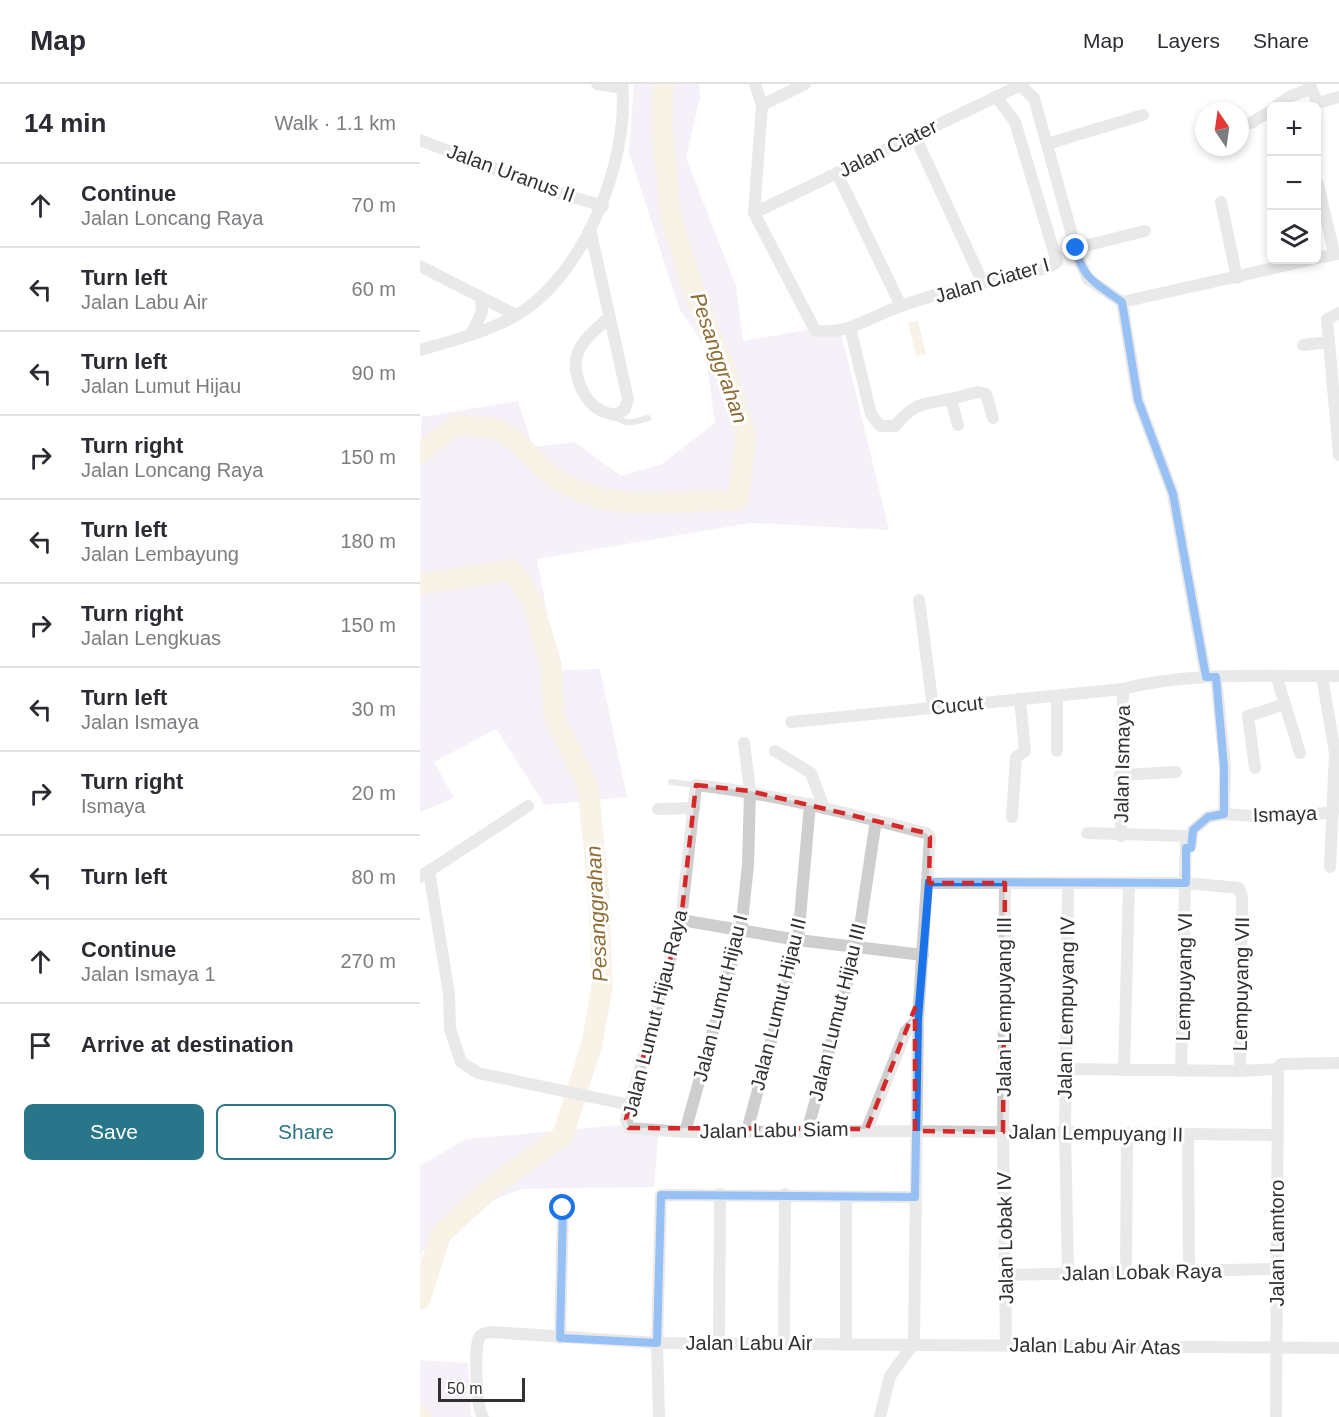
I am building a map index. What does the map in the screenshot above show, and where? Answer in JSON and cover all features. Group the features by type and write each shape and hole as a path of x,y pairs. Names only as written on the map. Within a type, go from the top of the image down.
{"street":[{"path":"420,350 471,335 516,315 538,298 558,276 590,229 603,206 620,145 623,86 597,84"},
{"path":"754,213 762,105 755,84"},
{"path":"762,105 805,84"},
{"path":"1022,84 1034,98 1079,260 1088,279 1122,302 1237,278 1286,264"},
{"name":"Jalan Ciater","path":"754,213 1022,84"},
{"path":"1282,102 1310,86 1318,103 1339,97"},
{"name":"Jalan Ciater I","path":"754,213 815,330 826,333 850,328 901,306 1048,268 1057,262 1058,258 1015,122 996,96"},
{"path":"1251,123 1267,113"},
{"path":"1047,144 1143,115"},
{"path":"915,136 983,283"},
{"name":"Jalan Uranus II","path":"420,140 549,190 603,206"},
{"path":"837,173 901,306"},
{"path":"1321,195 1337,253 1321,257"},
{"path":"1221,202 1237,278"},
{"path":"590,229 610,317 628,399 625,409 616,415 601,411 588,400 577,376 576,362 580,348 610,317"},
{"path":"1076,248 1145,231"},
{"path":"420,266 516,315"},
{"path":"471,335 480,319 481,298"},
{"path":"1122,302 1138,400 1173,494 1211,677 1224,767 1224,814"},
{"path":"1339,313 1327,319 1339,455"},
{"path":"850,328 871,414 880,426 895,426 909,408 919,404 978,392 986,394 993,418"},
{"path":"1303,345 1329,342"},
{"path":"951,399 958,426"},
{"path":"919,600 933,708"},
{"path":"1339,666 1339,676"},
{"path":"1322,676 1335,753 1330,867"},
{"name":"Jalan Ismaya","path":"1186,848 1186,836 1120,836 1123,689 1158,681 1211,677 1339,676"},
{"path":"1277,678 1300,753"},
{"name":"Cucut","path":"791,722 1123,689"},
{"path":"1057,696 1057,752"},
{"path":"1012,817 1016,757 1025,751 1020,699"},
{"path":"1255,768 1248,716 1285,704"},
{"name":"Jalan Lumut Hijau I","path":"685,1132 741,930 748,865 750,791 744,743"},
{"path":"775,751 811,773 824,808"},
{"path":"1120,776 1176,772"},
{"path":"696,785 750,791 810,804 926,833 930,837 929,882 918,1019 914,1343 890,1376 880,1417"},
{"name":"Jalan Lumut Hijau Raya","path":"633,1130 626,1124 630,1105 681,920 696,785"},
{"name":"Jalan Lumut Hijau II","path":"747,1131 798,940 810,804"},
{"path":"528,806 424,874 449,994 450,1029 461,1062 478,1073 630,1105"},
{"path":"657,808 694,808"},
{"name":"Ismaya","path":"1186,848 1191,848 1193,830 1208,817 1224,814 1279,818 1333,812"},
{"name":"Jalan Lumut Hijau III","path":"807,1132 857,947 876,820"},
{"path":"1086,833 1120,836"},
{"path":"929,882 1186,883 1186,848"},
{"name":"Jalan Lempuyang III","path":"1003,1132 1005,883"},
{"name":"Jalan Lempuyang IV","path":"1068,883 1065,1069 1068,1274"},
{"path":"1124,1070 1129,883"},
{"name":"Lempuyang VII","path":"1186,883 1238,888 1242,897 1240,1071"},
{"name":"Lempuyang VI","path":"1182,1071 1186,883"},
{"path":"681,920 798,940 923,955"},
{"path":"867,1129 906,1031 918,1019"},
{"path":"1065,1069 1240,1071 1278,1069 1281,1064 1339,1063"},
{"name":"Jalan Lamtoro","path":"1276,1417 1278,1069"},
{"name":"Jalan Labu Siam","path":"633,1130 807,1132 867,1129 915,1131"},
{"name":"Jalan Lempuyang II","path":"915,1131 1277,1135"},
{"name":"Jalan Lobak IV","path":"1003,1132 1007,1275 1006,1345"},
{"path":"1126,1272 1127,1133"},
{"path":"1188,1134 1190,1271"},
{"path":"719,1343 720,1194"},
{"path":"659,1417 657,1343 661,1195 785,1194 915,1197"},
{"path":"784,1344 785,1194"},
{"path":"846,1197 846,1343"},
{"path":"560,1338 563,1208"},
{"name":"Jalan Lobak Raya","path":"1007,1275 1277,1269"},
{"name":"Jalan Labu Air","path":"483,1417 478,1403 478,1338 491,1332 657,1343 914,1343"},
{"name":"Jalan Labu Air Atas","path":"914,1343 1339,1348"}],"lane":[{"path":"616,415 622,423 630,424 648,418"},
{"path":"671,782 696,785"}],"highlighted area":[{"path":"696,785 750,791 926,833 930,837 929,883 1005,883 1003,1132 915,1131 915,1008 867,1129 629,1128 626,1119 681,920"}],"shaded area":[{"path":"634,84 699,84 700,97 686,158 736,286 743,341 839,324 889,530 751,523 537,559 558,670 600,669 627,797 545,805 496,729 434,762 454,798 420,812 421,417 518,401 533,447 575,442 621,476 662,464 715,423 704,345 680,310 629,153"},
{"path":"918,321 926,354 916,356 908,323"},
{"path":"618,1125 659,1127 654,1187 523,1189 451,1215 422,1252 420,1261 420,1166 466,1139"},
{"path":"420,1360 468,1363 473,1417 420,1417"}],"waterway":[{"name":"Pesanggrahan","path":"420,453 456,425 486,427 510,437 543,469 558,480 579,491 601,498 646,503 738,500 746,436 726,372 694,292 671,219 662,128 663,84"},
{"name":"Pesanggrahan","path":"420,584 512,570 532,600 551,664 554,716 588,786 599,898 602,987 592,1044 563,1135 493,1186 441,1234 420,1299"}],"route":[{"path":"563,1208 560,1338 657,1343 661,1195 785,1194 915,1197 918,1019 929,882 1186,883 1186,848 1191,848 1193,830 1208,817 1224,814 1224,767 1216,677 1206,677 1173,494 1138,400 1122,302 1088,279 1076,248"}]}
